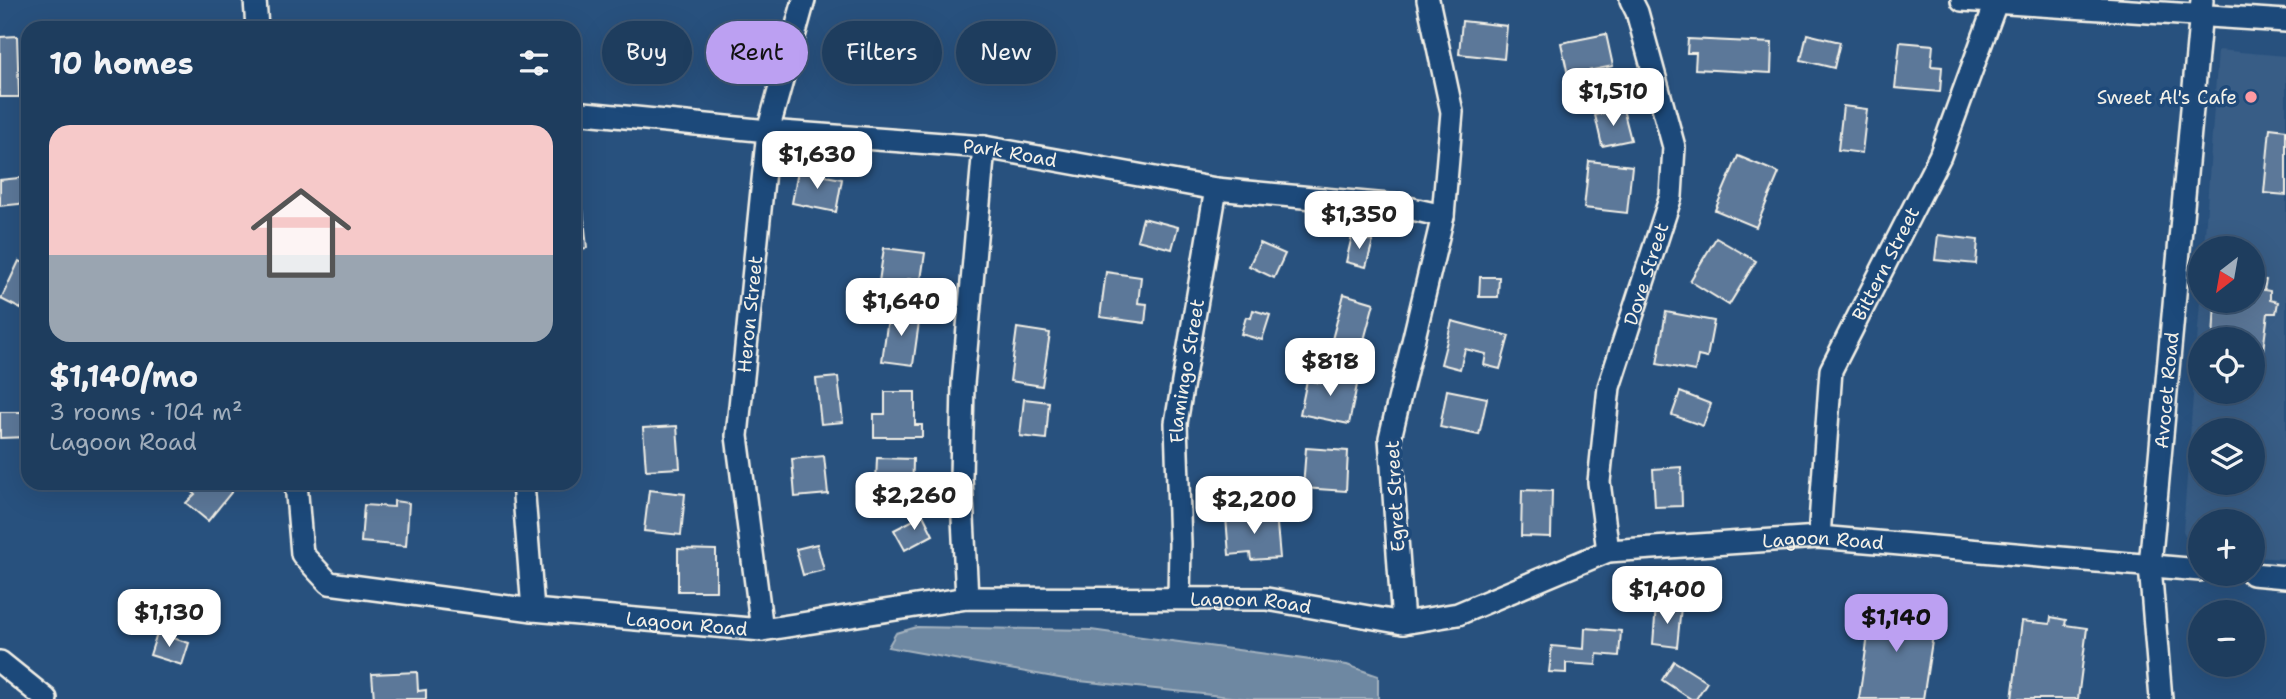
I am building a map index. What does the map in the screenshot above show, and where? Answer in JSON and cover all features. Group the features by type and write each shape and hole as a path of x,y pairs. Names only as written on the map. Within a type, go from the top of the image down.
{"street":[{"path":"255,0 256,21"},
{"name":"Heron Street","path":"762,630 737,436 768,131 804,0"},
{"name":"Egret Street","path":"1404,623 1390,438 1443,216 1452,112 1429,0"},
{"name":"Dove Street","path":"1608,551 1599,482 1609,387 1671,196 1674,147 1632,0"},
{"path":"1962,0 2201,8 2286,21"},
{"name":"Bittern Street","path":"1819,537 1831,370 1940,156 1997,1"},
{"name":"Avocet Road","path":"2161,699 2150,566 2201,8"},
{"name":"Park Road","path":"581,113 768,131 984,147 1216,189 1399,206 1443,216"},
{"path":"967,597 962,529 963,384 984,147"},
{"name":"Flamingo Street","path":"1179,598 1176,423 1216,189"},
{"name":"Lagoon Road","path":"297,490 302,554 330,583 533,610 762,630 967,597 1267,599 1404,623 1458,614 1608,551 1819,537 2188,569"},
{"path":"524,490 533,610"},
{"path":"2265,575 2286,577"},
{"path":"0,662 46,699"}],"shaded area":[{"path":"2218,50 2286,56 2286,559 2265,558 2265,509 2188,509 2188,541 2183,531 2188,463 2188,495 2265,495 2265,418 2191,418 2192,404 2265,404 2265,327 2198,327 2199,313 2265,313 2265,236 2205,236"},
{"path":"917,627 1091,630 1347,665 1378,676 1378,699 1250,699 1070,680 888,647 896,633"}],"building":[{"path":"1462,21 1507,26 1504,59 1459,54"},
{"path":"1606,34 1613,66 1568,75 1561,43"},
{"path":"1807,34 1840,42 1834,68 1801,60"},
{"path":"17,36 19,97 0,97 0,37"},
{"path":"1688,39 1772,43 1771,73 1695,69 1696,53 1687,53"},
{"path":"1900,42 1933,45 1931,66 1942,67 1940,92 1895,88"},
{"path":"1843,106 1867,109 1862,153 1838,150"},
{"path":"1623,109 1631,140 1602,146 1595,115"},
{"path":"2270,128 2286,130 2286,195 2264,193"},
{"path":"1738,156 1779,173 1756,227 1715,210"},
{"path":"1589,161 1632,166 1627,213 1584,208"},
{"path":"798,171 842,179 836,212 792,203"},
{"path":"21,178 21,204 0,206 0,180"},
{"path":"581,209 583,209 587,248 581,249"},
{"path":"1143,218 1178,227 1172,249 1137,240"},
{"path":"1938,235 1978,240 1976,264 1935,260"},
{"path":"1352,236 1373,241 1366,267 1346,262"},
{"path":"1716,238 1756,261 1729,305 1690,281"},
{"path":"1260,243 1285,254 1274,278 1249,266"},
{"path":"884,248 925,253 921,280 908,279 905,298 877,295"},
{"path":"19,261 21,309 1,299"},
{"path":"1106,272 1141,277 1138,303 1147,304 1145,323 1100,317"},
{"path":"1480,277 1499,277 1498,297 1479,297"},
{"path":"2265,290 2270,291 2270,300 2278,302 2276,313 2268,313 2265,336 2265,327 2214,327 2214,313 2265,313"},
{"path":"1344,294 1374,303 1360,355 1330,347"},
{"path":"1253,310 1270,315 1262,340 1241,334 1246,317 1251,318"},
{"path":"889,311 920,315 913,365 882,361"},
{"path":"1666,312 1714,321 1707,358 1698,356 1695,371 1657,364"},
{"path":"1452,321 1509,336 1500,369 1484,365 1486,354 1465,349 1460,369 1441,364"},
{"path":"1017,328 1050,333 1042,386 1010,381"},
{"path":"1322,372 1358,380 1349,424 1300,414 1307,380 1320,383"},
{"path":"838,377 843,422 821,424 816,379"},
{"path":"1447,390 1487,398 1479,435 1440,427"},
{"path":"885,392 915,392 915,425 922,425 922,437 874,437 874,414 885,414"},
{"path":"1680,392 1711,404 1703,426 1672,415"},
{"path":"1024,399 1049,402 1046,439 1020,436"},
{"path":"0,412 21,412 21,437 0,438"},
{"path":"677,426 680,468 646,470 643,428"},
{"path":"1306,448 1348,451 1346,491 1303,488"},
{"path":"824,456 828,494 795,497 792,459"},
{"path":"877,458 913,459 912,504 886,503 887,483 876,482"},
{"path":"1681,467 1682,506 1655,507 1653,469"},
{"path":"190,490 233,490 208,521 186,503 195,494"},
{"path":"649,490 685,494 681,535 644,531"},
{"path":"1522,490 1552,491 1551,537 1521,536"},
{"path":"394,501 409,503 406,546 361,542 364,505 394,507"},
{"path":"1276,513 1280,558 1251,560 1250,553 1229,555 1226,517"},
{"path":"923,515 933,535 905,550 894,530"},
{"path":"817,544 824,570 803,575 796,549"},
{"path":"678,549 716,550 716,591 678,591"},
{"path":"1887,604 1929,610 1925,634 1933,635 1923,699 1859,699 1872,607 1887,609"},
{"path":"1656,605 1681,607 1677,647 1653,644"},
{"path":"2051,617 2066,620 2065,625 2087,628 2078,699 2012,699 2022,621 2050,624"},
{"path":"1585,628 1621,631 1619,656 1597,654 1596,665 1566,663 1566,673 1549,672 1552,646 1584,649"},
{"path":"157,633 189,643 182,665 150,655"},
{"path":"1674,661 1707,682 1696,699 1691,699 1662,680"},
{"path":"417,672 418,691 426,690 426,699 374,699 372,674"}],"place":[{"name":"Sweet Al's Cafe","path":"2251,97"}]}
